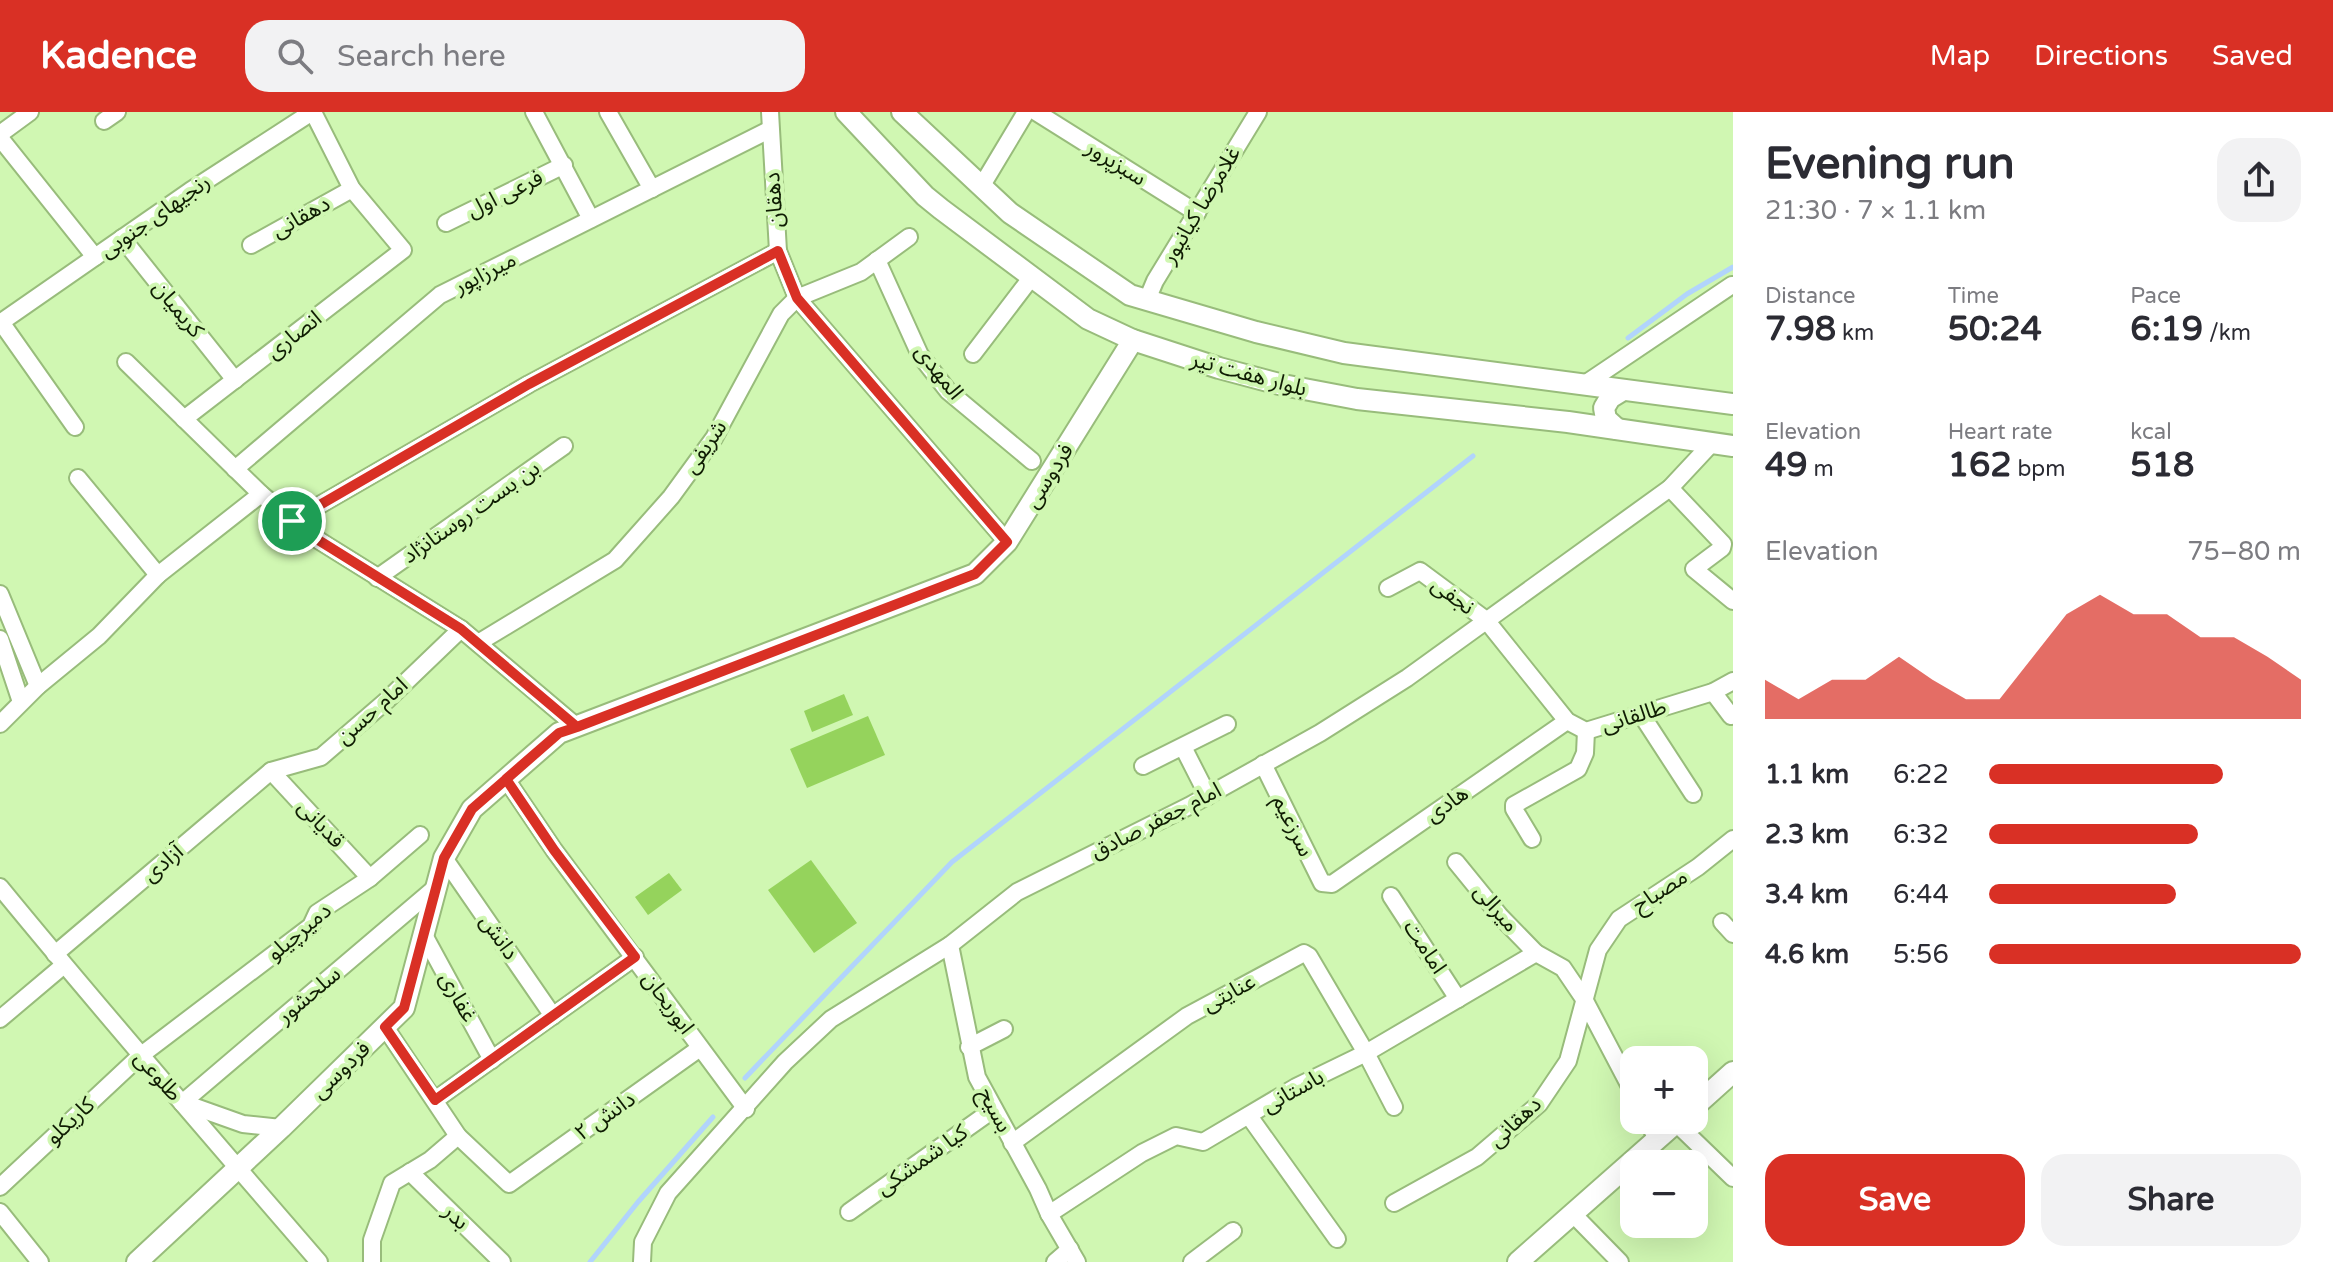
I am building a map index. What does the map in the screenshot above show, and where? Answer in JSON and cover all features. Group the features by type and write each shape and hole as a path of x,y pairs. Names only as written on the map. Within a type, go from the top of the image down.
{"main road":[{"name":"بلوار هفت تیر","path":"846,112 925,196 1088,319 1133,340 1283,385 1357,399 1568,422 1733,446"},
{"name":"بلوار هفت تیر","path":"902,112 1010,213 1130,295 1256,332 1344,353 1733,404"},
{"name":"فردوسی","path":"137,1262 404,1008 444,858 472,809 559,733 975,574 1007,542 1133,340"},
{"path":"1568,422 1582,414 1584,406 1580,384"},
{"path":"1617,429 1606,419 1604,408 1610,398 1623,390"},
{"path":"1708,1094 1733,1072"},
{"path":"1518,1262 1663,1134"}],"street":[{"path":"30,112 0,136 95,257"},
{"path":"313,112 352,189"},
{"name":"رنجیهای جنوبی","path":"0,323 313,112"},
{"path":"534,112 591,219"},
{"path":"608,112 652,189"},
{"name":"دهقان","path":"770,112 778,251 797,298 1007,542"},
{"path":"981,187 1026,112"},
{"name":"سبزپرور","path":"1036,112 1197,213"},
{"name":"غلامرضا کیانپور","path":"1147,300 1155,281 1258,112"},
{"name":"میرزاپور","path":"235,469 440,295 769,130"},
{"name":"فرعی اول","path":"446,223 564,165"},
{"name":"دهقانی","path":"251,245 352,189"},
{"name":"انصاری","path":"184,419 403,250 352,189"},
{"path":"797,298 861,272 909,237"},
{"name":"کریمیان","path":"122,238 235,380"},
{"path":"292,521 529,384 778,251"},
{"name":"المهدی","path":"877,260 920,355 948,391 1032,461"},
{"path":"973,354 1031,278"},
{"path":"1580,384 1732,285"},
{"name":"شریفی","path":"478,643 615,560 671,497 714,438 781,314 797,298"},
{"path":"0,323 75,427"},
{"path":"126,362 292,521 461,629 577,727"},
{"name":"امام جعفر صادق","path":"642,1262 643,1242 668,1193 785,1062 831,1019 950,945 1017,892 1208,796 1320,733 1407,678 1670,488 1712,443"},
{"name":"بن بست روستانژاد","path":"377,578 564,446"},
{"path":"78,478 158,575"},
{"path":"1670,488 1723,544 1694,569 1733,601"},
{"path":"0,724 38,686 99,636 158,575 261,494"},
{"name":"نجفی","path":"1388,588 1420,571 1486,620"},
{"path":"0,594 38,686"},
{"name":"طالقانی","path":"1486,620 1567,721 1586,731 1713,692 1733,681"},
{"name":"امام حسن","path":"271,771 321,757 386,701 461,629"},
{"path":"0,639 21,702"},
{"path":"1713,692 1731,716"},
{"path":"1641,714 1693,794"},
{"name":"هادی","path":"1326,885 1332,884 1567,721"},
{"path":"1143,766 1227,724"},
{"path":"1532,839 1514,805 1578,769 1585,753 1586,731"},
{"path":"1183,747 1208,796"},
{"name":"سرزعیم","path":"1263,764 1322,883 1326,885"},
{"name":"قدیانی","path":"271,771 370,878"},
{"name":"آزادی","path":"0,1019 59,960 271,771"},
{"name":"ابوریحان","path":"506,779 554,850 746,1109"},
{"name":"دمیرچیلو","path":"140,1056 311,926 317,913 370,878 420,835"},
{"name":"مصباح","path":"1584,999 1598,950 1619,919 1698,867 1733,839"},
{"name":"دانش","path":"444,858 553,1016"},
{"name":"میرالی","path":"1456,862 1500,916 1536,953 1563,968 1584,999 1620,1067"},
{"name":"طلوعی","path":"0,887 140,1056 240,1167 310,1259"},
{"name":"سلحشور","path":"182,1103 436,887"},
{"name":"امامت","path":"1391,896 1458,999"},
{"name":"غفاری","path":"424,935 492,1060"},
{"name":"بسیح","path":"950,945 977,1077 1074,1255"},
{"name":"باستانی","path":"1049,1214 1142,1153 1176,1136 1203,1142 1296,1087 1366,1053 1536,953"},
{"name":"عنایتی","path":"1012,1143 1187,1016 1300,954 1309,956 1394,1107"},
{"path":"435,1100 635,957"},
{"name":"دهقانی","path":"1394,1203 1477,1157 1539,1104 1568,1061 1584,999"},
{"path":"372,1262 372,1240 392,1183 430,1160 458,1136 385,1027"},
{"path":"969,1047 1004,1029"},
{"name":"دانش ۲","path":"458,1136 509,1184 700,1048"},
{"name":"کاریکلو","path":"0,1187 140,1056"},
{"path":"182,1103 243,1124 281,1128"},
{"name":"کیا شمشکی","path":"849,1212 994,1109"},
{"path":"1249,1116 1337,1239"},
{"path":"1654,1134 1657,1139"},
{"path":"1689,1134 1733,1178"},
{"name":"بدر","path":"410,1172 502,1262"},
{"path":"0,1212 40,1262"},
{"path":"1573,1214 1620,1262"},
{"path":"1192,1262 1233,1231"},
{"path":"1055,1262 1074,1255"}],"green space":[{"path":"844,694 853,715 812,732 804,711"},
{"path":"868,716 885,755 807,788 790,749"},
{"path":"811,860 857,923 814,953 768,890"},
{"path":"669,873 682,890 648,915 635,897"}],"waterway":[{"path":"1628,338 1687,294 1733,267"},
{"path":"745,1078 952,862 1473,456"},
{"path":"590,1262 713,1117"}],"route":[{"path":"292,521 461,629 577,727 559,733 506,779 472,809 444,858 404,1008 385,1027 435,1100 635,957 554,850 506,779 559,733 577,727 710,677 975,574 1007,542 797,298 778,251 529,384 292,521"}]}
